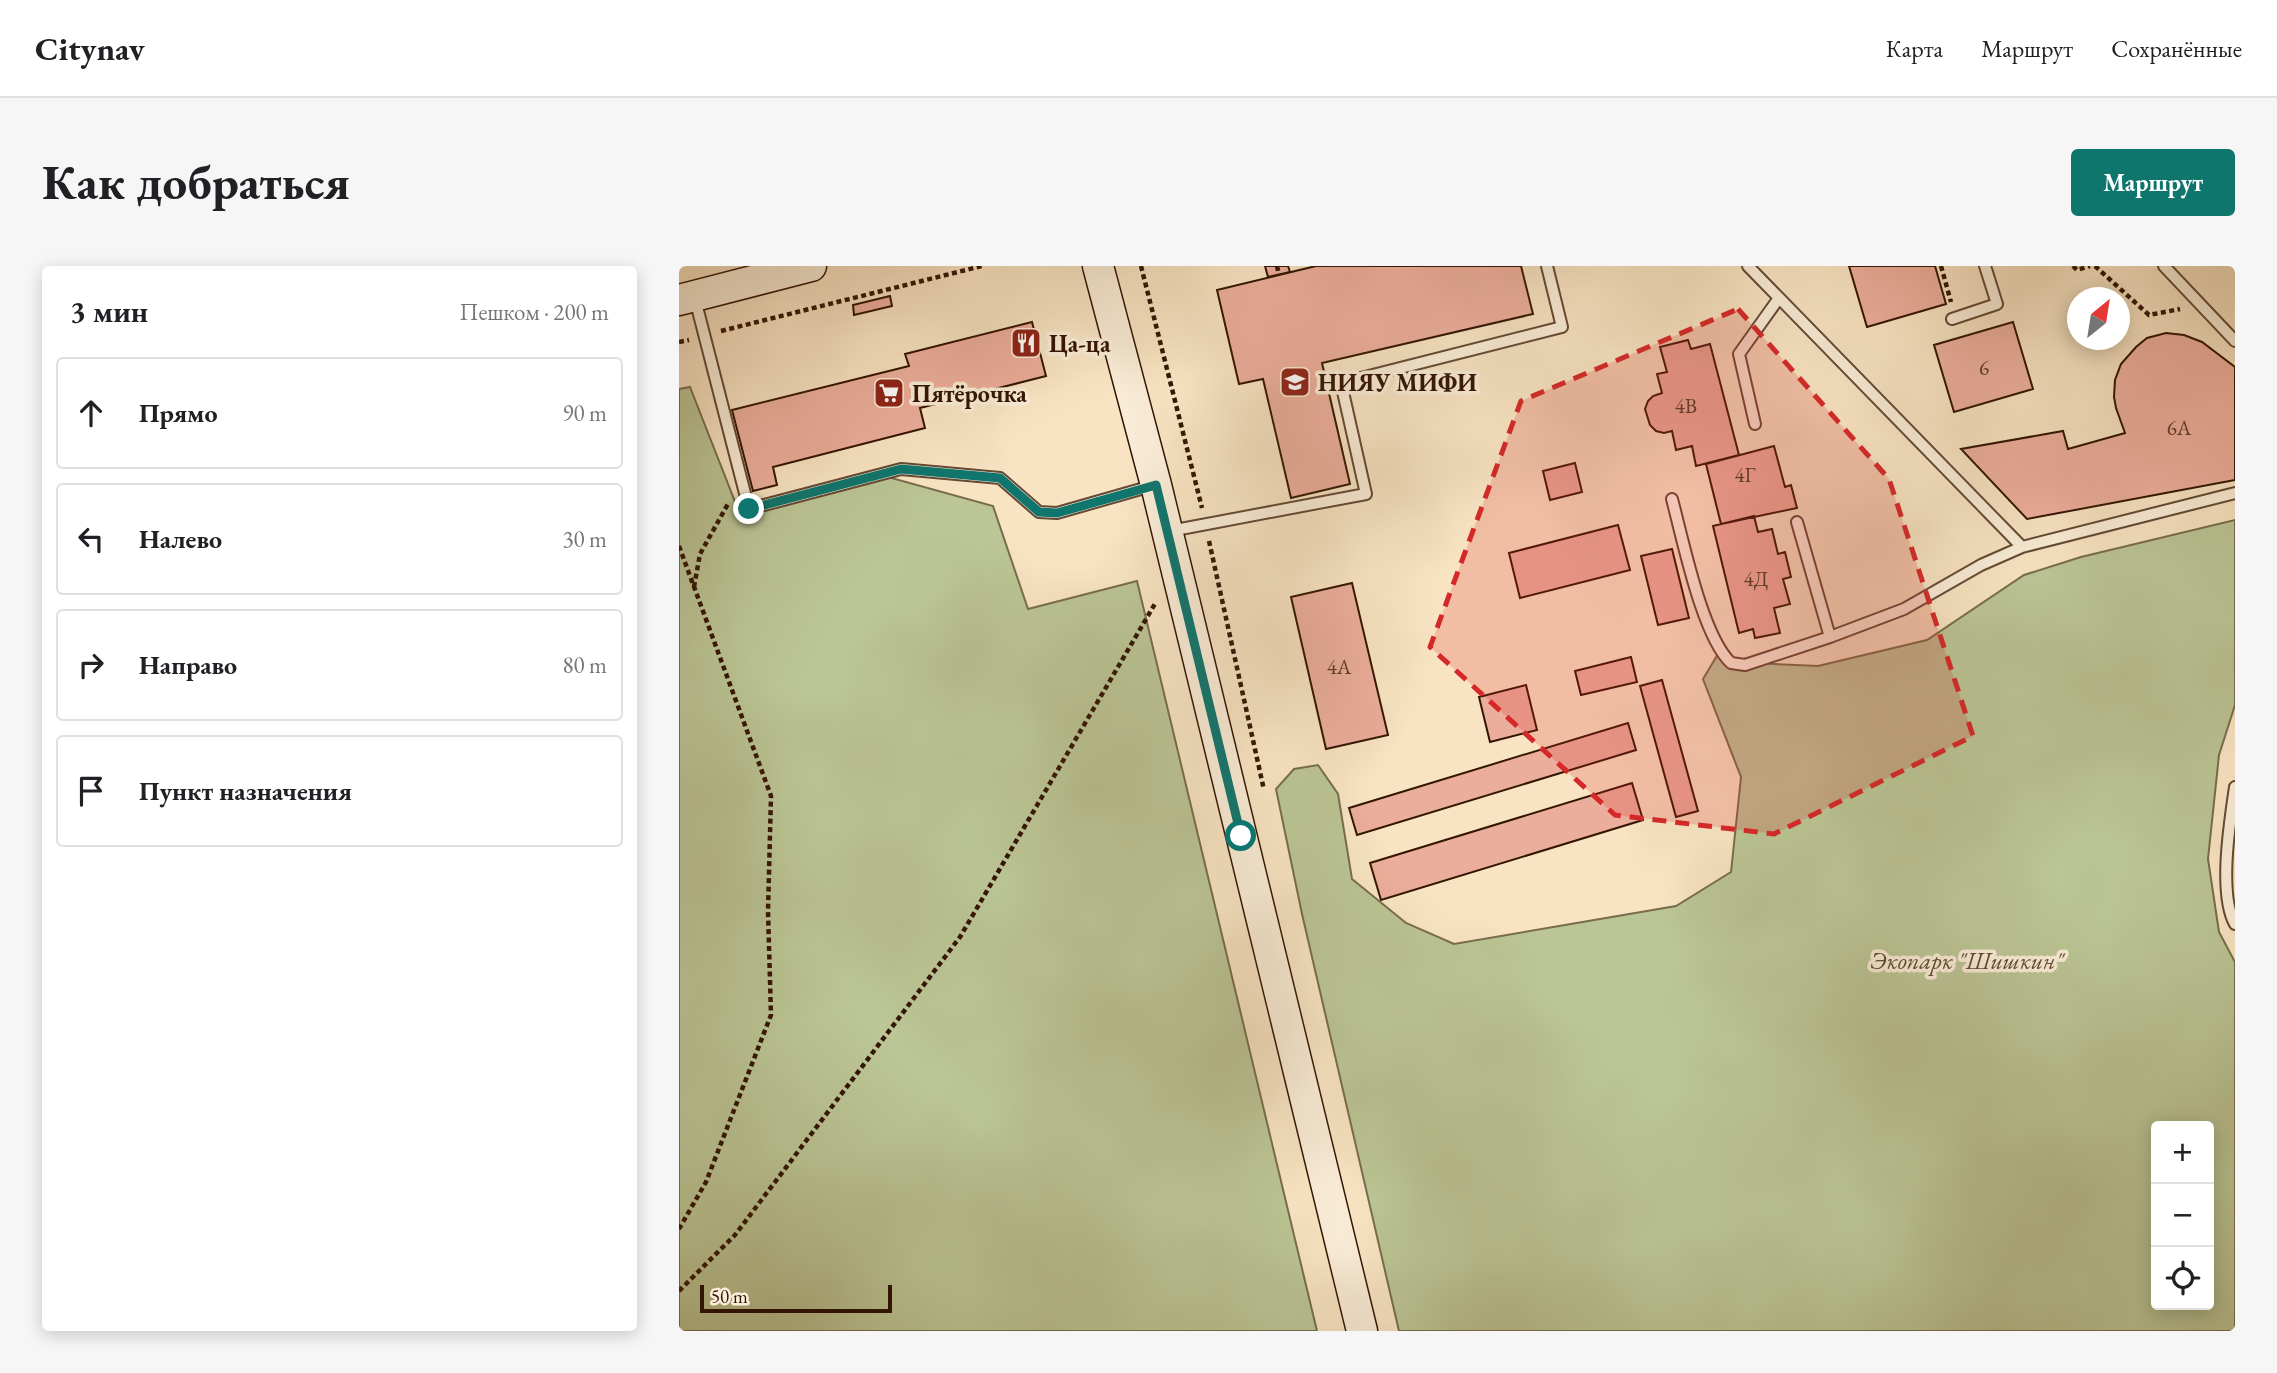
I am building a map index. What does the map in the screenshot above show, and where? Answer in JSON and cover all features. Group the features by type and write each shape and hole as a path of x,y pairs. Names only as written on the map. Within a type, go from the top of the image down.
{"main road":[{"path":"687,298 776,270 811,266"},
{"path":"1098,266 1156,485 1362,1331"}],"lane":[{"path":"1167,531 1366,494 1341,383 1562,327 1547,266"},
{"path":"1953,318 1997,304 1986,266"},
{"path":"2164,266 2235,341"},
{"path":"1754,267 1779,298 2022,547"},
{"path":"687,298 705,336 749,509 901,469 1000,478 1039,512 1057,513 1156,485"},
{"path":"1755,424 1739,354 1779,298"},
{"path":"1672,499 1699,599 1720,649 1731,663 1745,665 1904,609 1981,565 2022,547 2235,493"},
{"path":"1797,522 1830,637"},
{"path":"2235,787 2226,844 2229,914 2235,924"}],"path":[{"path":"679,342 982,266"},
{"path":"1277,266 1279,275"},
{"path":"1941,266 1953,318"},
{"path":"2073,266 2077,270 2092,266 2148,314 2201,305"},
{"path":"694,587 700,554 721,512 742,481"},
{"path":"679,545 771,796 768,911 771,1015 706,1181 679,1229"},
{"path":"679,1291 734,1235 960,937 1176,568"}],"highlighted area":[{"path":"1738,309 1889,479 1973,736 1774,834 1615,815 1430,647 1521,401"}],"green space":[{"path":"690,387 741,517 888,477 993,506 1028,609 1137,581 1317,1331 679,1331 679,389"},
{"name":"Экопарк \"Шишкин\"","path":"2235,520 2235,705 2219,755 2208,859 2219,932 2235,962 2235,1331 1399,1331 1302,914 1276,789 1294,769 1318,765 1338,794 1352,879 1406,923 1454,944 1676,906 1731,872 1741,777 1703,679 1718,654 1751,663 1818,666 1927,640 2024,575 2081,557"}],"building":[{"path":"1265,266 1288,266 1290,272 1268,277"},
{"name":"НИЯУ МИФИ","path":"1316,266 1521,266 1533,314 1322,363 1350,484 1291,498 1263,379 1239,384 1217,290"},
{"path":"1849,266 1935,266 1946,304 1867,327"},
{"path":"890,296 892,306 854,315 853,305"},
{"path":"1032,322 1046,376 920,408 925,428 773,467 777,485 753,491 732,410 909,366 905,354"},
{"path":"2013,322 2033,389 1954,412 1934,345"},
{"path":"2166,333 2184,335 2202,342 2235,367 2235,480 2027,519 1961,449 2063,431 2068,449 2125,433 2114,397 2115,380 2121,364 2147,338"},
{"path":"1688,340 1691,349 1710,344 1739,455 1696,466 1692,446 1676,450 1672,431 1656,431 1650,425 1645,409 1653,396 1662,393 1657,374 1667,372 1660,347"},
{"path":"1774,446 1785,487 1791,485 1797,508 1721,524 1706,464"},
{"path":"1575,463 1582,492 1550,500 1543,471"},
{"path":"1754,516 1758,532 1772,529 1778,554 1785,552 1791,577 1783,579 1790,604 1774,608 1780,633 1755,638 1753,629 1739,633 1713,526"},
{"path":"1618,525 1630,570 1520,598 1509,553"},
{"path":"1672,549 1689,618 1658,625 1641,556"},
{"path":"1352,583 1388,735 1326,749 1291,597"},
{"path":"1631,657 1637,682 1581,695 1575,671"},
{"path":"1662,680 1698,811 1676,817 1640,686"},
{"path":"1526,685 1537,730 1490,742 1479,697"},
{"path":"1628,723 1636,750 1357,835 1349,808"},
{"path":"1632,783 1643,820 1381,900 1370,863"}],"place":[{"name":"Ца-ца","path":"1026,343"},
{"name":"НИЯУ МИФИ","path":"1295,382"},
{"name":"Пятёрочка","path":"889,393"}],"route":[{"path":"749,509 901,469 1000,478 1039,512 1057,513 1156,485 1241,836"}]}
